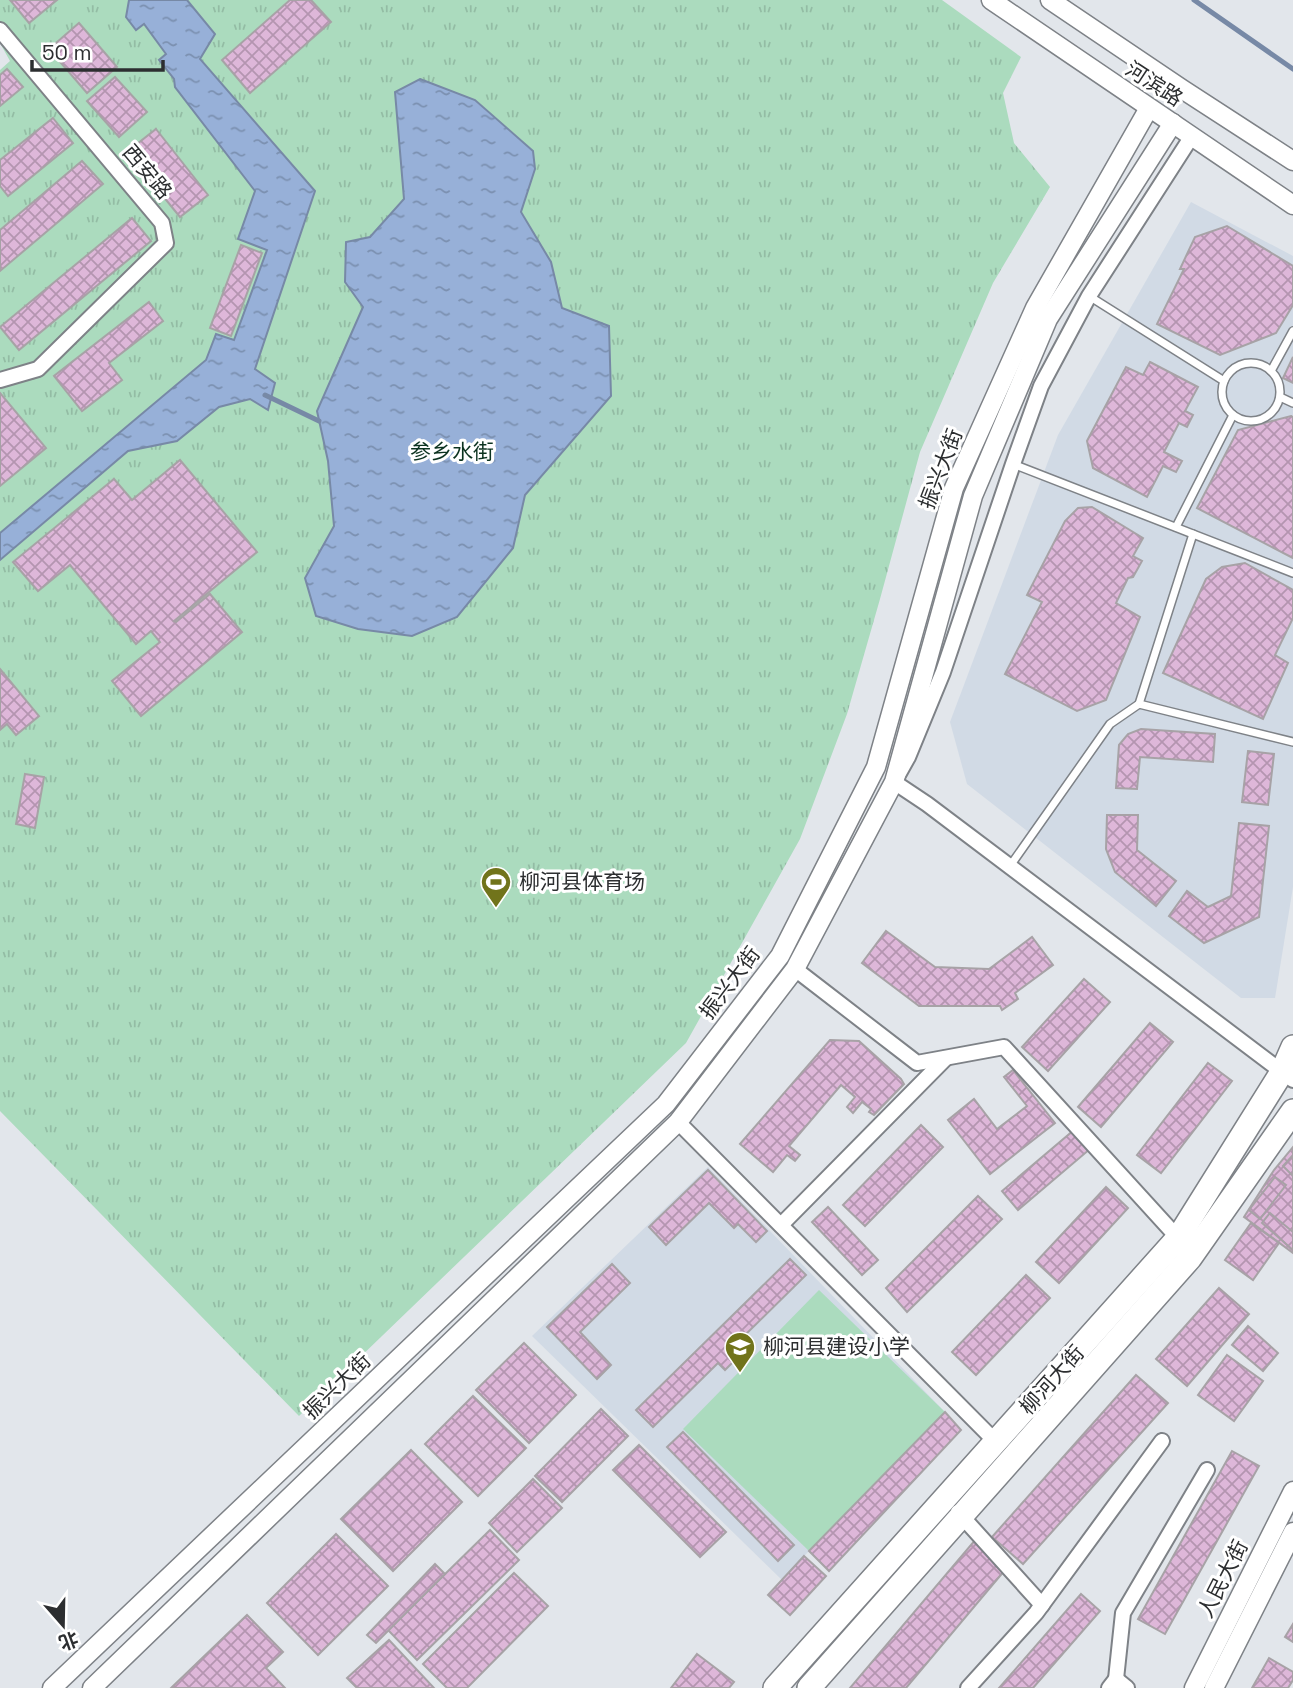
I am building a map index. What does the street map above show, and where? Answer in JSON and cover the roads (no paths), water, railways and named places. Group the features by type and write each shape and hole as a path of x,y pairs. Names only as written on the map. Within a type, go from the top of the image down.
{"main road":[{"name":"柳河大街","path":"775,1688 1178,1238 1288,1076 1293,1047"},
{"name":"柳河大街","path":"809,1688 1190,1258 1293,1111"}],"street":[{"name":"河滨路","path":"990,0 1293,205"},
{"name":"河滨路","path":"1050,0 1293,161"},
{"name":"西安路","path":"0,30 162,223 166,243 38,369 0,380"},
{"name":"振兴大街","path":"52,1688 666,1104 780,956 876,767 954,488 1035,308 1149,108"},
{"name":"振兴大街","path":"92,1688 678,1122 795,969 894,782 969,509 1048,319 1173,123"},
{"path":"1192,136 1089,296 1041,386 943,672 908,757 894,782 927,804 1288,1076"},
{"path":"795,969 917,1063 1004,1048 1178,1238"},
{"path":"781,1226 946,1058"},
{"path":"678,1122 996,1442"},
{"path":"968,1688 1042,1605 1162,1441"},
{"path":"1117,1685 1123,1613 1207,1470"},
{"name":"人民大街","path":"1194,1688 1293,1491"},
{"path":"945,1499 1042,1605"},
{"name":"人民大街","path":"1214,1688 1293,1532"}],"lane":[{"path":"1089,296 1224,381"},
{"path":"1272,371 1293,331"},
{"path":"1242,364 1263,365 1272,371 1277,379 1280,388 1277,406 1263,419 1243,420 1226,408 1222,398 1224,381 1233,369 1242,364"},
{"path":"1280,397 1293,403"},
{"path":"1176,527 1234,415"},
{"path":"1013,464 1293,573"},
{"path":"1010,866 1110,724 1139,704 1193,534"},
{"path":"1139,704 1293,742"}],"water":[{"path":"129,0 187,0 215,34 200,59 315,191 255,369 275,383 268,410 250,399 219,407 177,441 128,451 0,560 0,533 206,360 216,334 234,340 267,250 238,239 255,191 175,87 174,79 159,60 166,54 144,24 136,30 126,17"},
{"path":"420,79 475,100 533,151 535,169 521,212 551,262 562,308 609,326 611,396 525,495 513,548 457,617 412,636 358,629 316,616 305,578 334,526 328,461 317,411 363,307 345,282 346,242 370,237 404,199 395,92"}],"waterway":[{"path":"1194,0 1293,69"},
{"path":"265,395 319,421"}],"place":[{"name":"柳河县体育场","path":"496,909"},
{"name":"柳河县建设小学","path":"740,1374"}],"park label":[{"name":"参乡水街","path":"452,452"}]}
